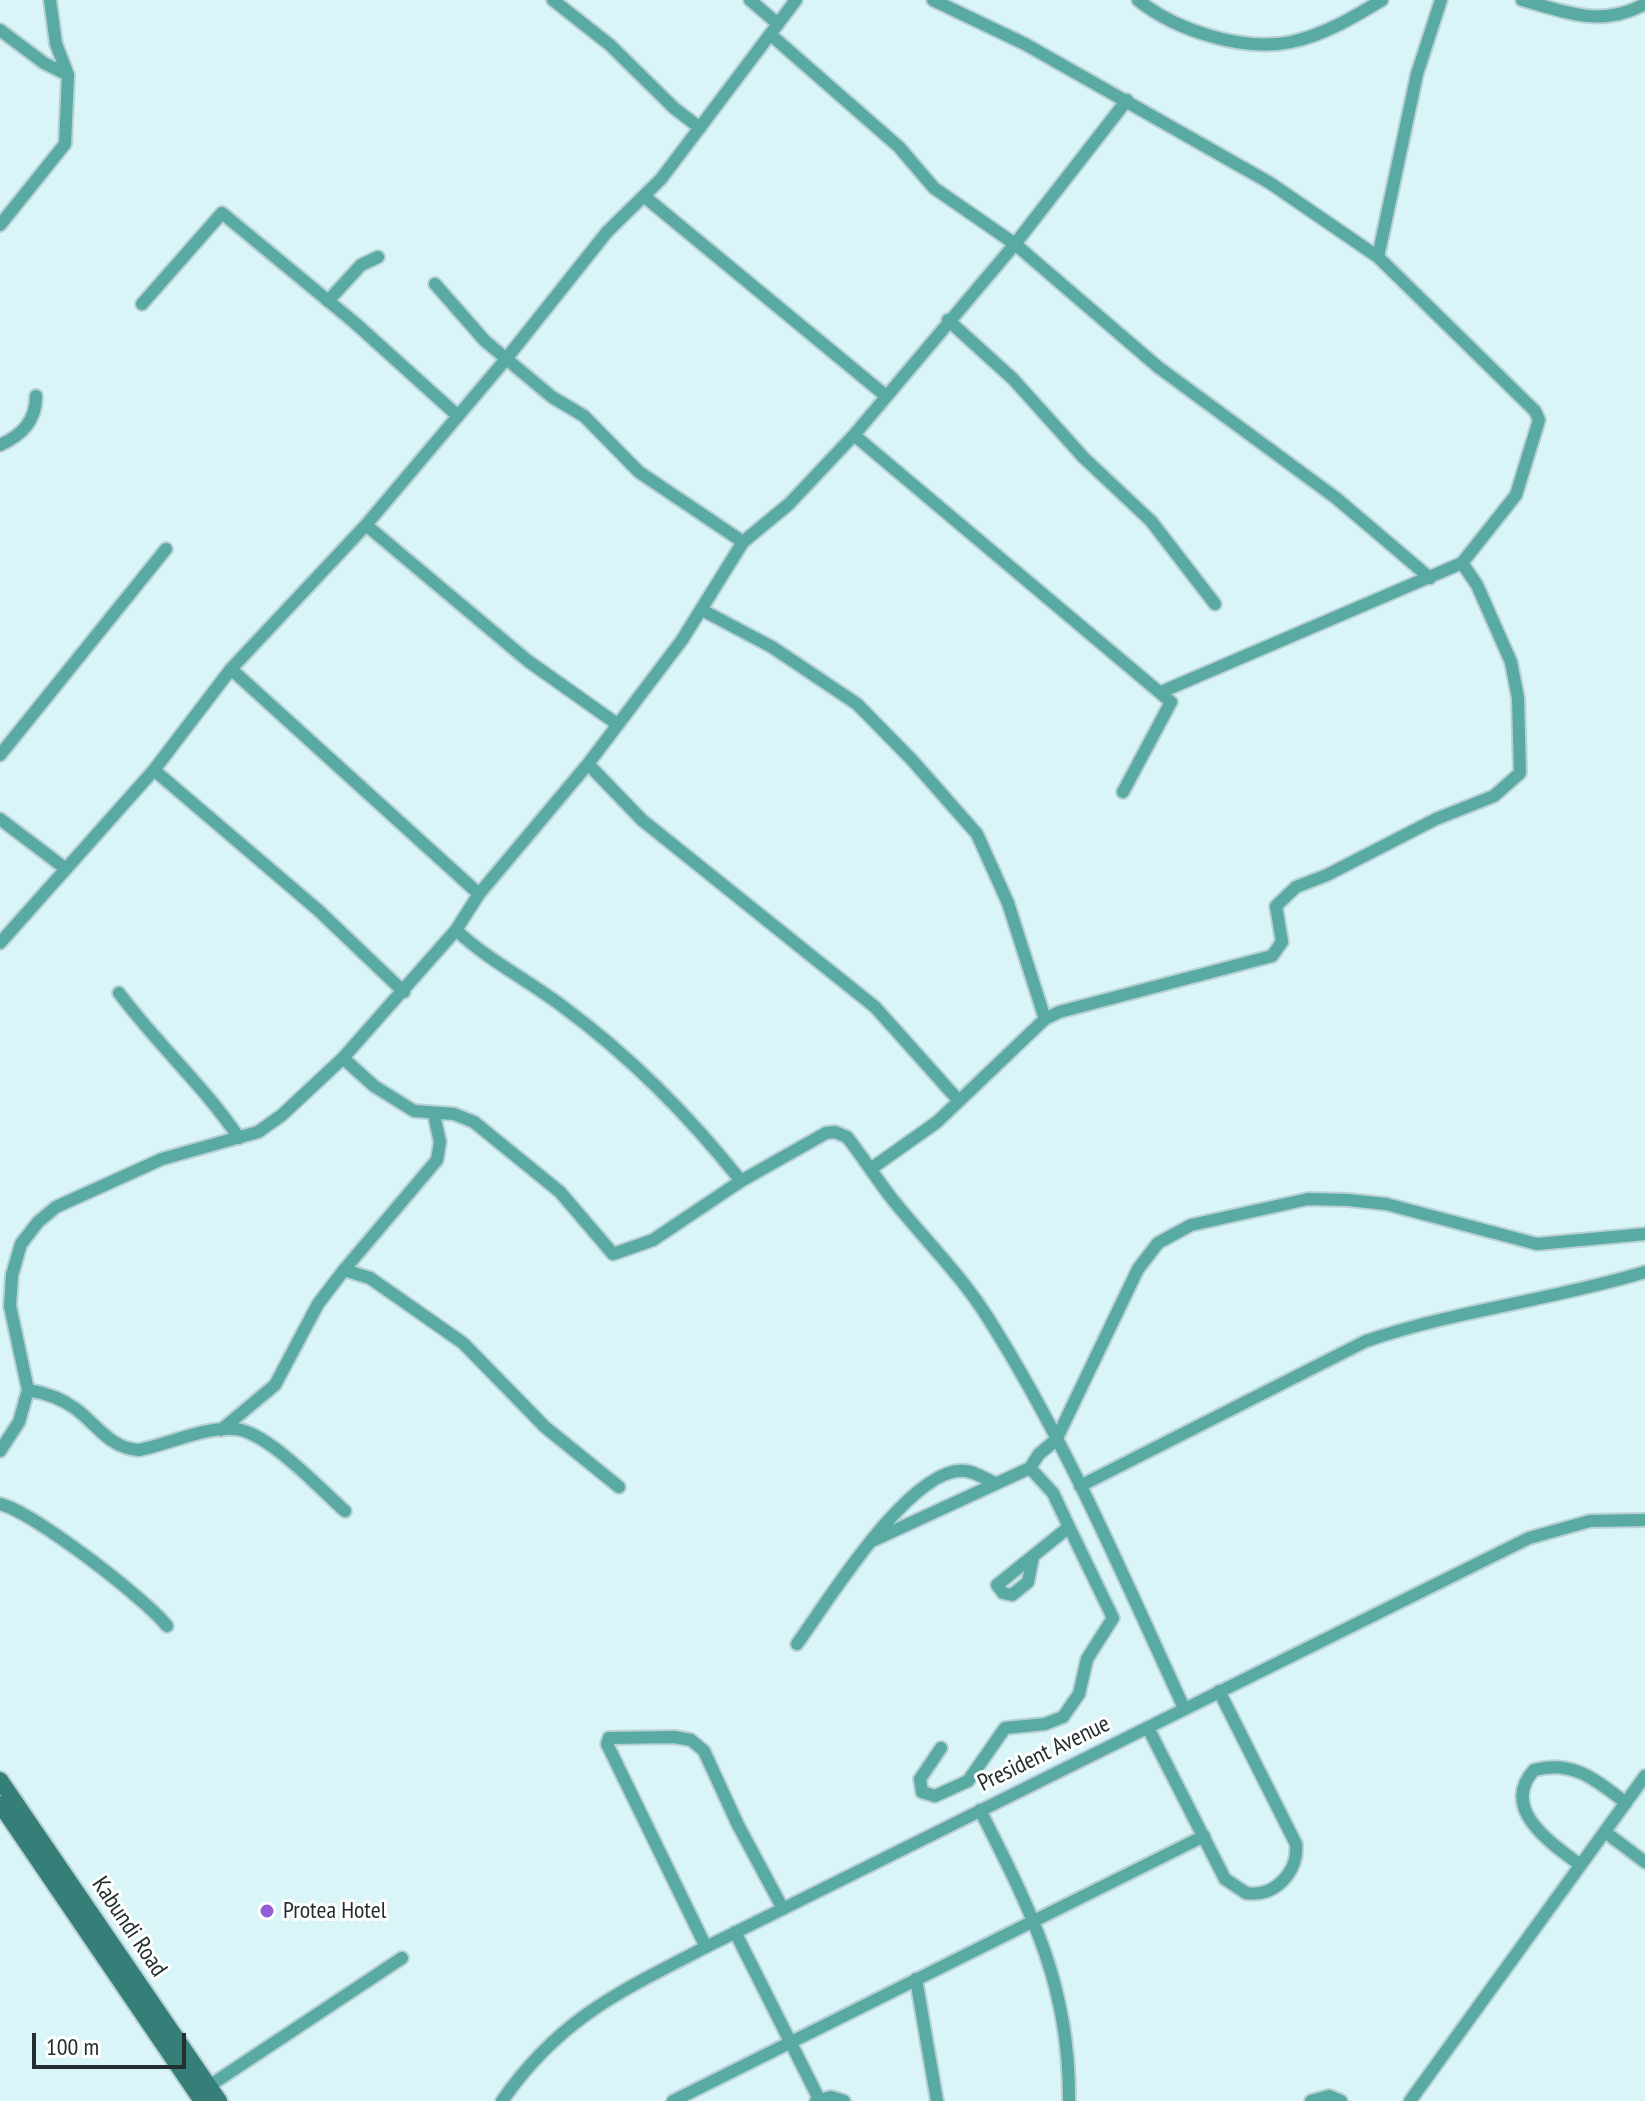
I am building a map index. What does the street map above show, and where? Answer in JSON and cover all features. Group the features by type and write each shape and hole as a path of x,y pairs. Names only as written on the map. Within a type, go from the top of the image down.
{"street":[{"path":"0,225 65,144 68,75 56,44 50,0"},
{"path":"553,0 610,45 674,108 700,128"},
{"path":"750,0 775,29 899,147 934,188 1015,244 1158,367 1336,498 1430,578"},
{"path":"0,943 154,770 231,669 366,525 506,359 607,232 645,197 796,0"},
{"path":"933,0 1025,44 1127,100 1270,183 1378,257 1535,411 1539,420 1516,495 1462,563 1161,692"},
{"path":"1138,0 1194,31 1277,44 1335,27 1382,0"},
{"path":"1378,257 1417,74 1441,0"},
{"path":"1522,0 1572,16 1596,19 1618,16 1645,4"},
{"path":"0,30 44,63 68,75"},
{"path":"0,1451 19,1422 28,1390 10,1306 12,1275 21,1244 38,1222 56,1207 125,1174 162,1159 258,1132 282,1115 343,1058 456,930 479,894 588,764 702,610 743,542 789,504 854,435 1015,244 1127,100"},
{"path":"645,197 886,396"},
{"path":"142,304 222,213 328,301 458,416"},
{"path":"328,301 361,265 378,257"},
{"path":"435,284 470,328 552,397 584,416 639,472 670,496 743,542"},
{"path":"948,320 1013,379 1084,458 1151,521 1215,604"},
{"path":"0,445 13,439 29,423 36,410 36,396"},
{"path":"854,435 1171,702 1171,708 1123,792"},
{"path":"366,525 528,661 617,724"},
{"path":"0,755 166,549"},
{"path":"872,1168 905,1148 1045,1019 1059,1012 1272,956 1282,942 1276,906 1296,887 1327,875 1436,819 1494,796 1515,781 1521,763 1517,738 1518,698 1511,662 1477,585 1462,563"},
{"path":"702,610 772,647 857,704 912,760 977,834 1008,903 1045,1019"},
{"path":"231,669 479,894"},
{"path":"588,764 642,820 875,1007 959,1101"},
{"path":"154,770 318,910 404,992"},
{"path":"0,819 66,869"},
{"path":"456,930 481,953 566,1008 617,1052 671,1100 741,1181"},
{"path":"119,993 148,1032 220,1108 239,1138"},
{"path":"343,1058 392,1099 414,1111 434,1115 454,1114 474,1122 560,1192 613,1254 653,1240 741,1181 826,1133 835,1132 847,1137 892,1199 954,1268 988,1317 1080,1486 1184,1708"},
{"path":"221,1430 239,1419 275,1385 318,1304 437,1160 440,1142 434,1115"},
{"path":"874,1540 1030,1468 1039,1454 1056,1440 1138,1269 1158,1243 1191,1225 1296,1201 1348,1200 1386,1204 1537,1244 1645,1234"},
{"path":"344,1270 370,1278 463,1343 545,1427 619,1487"},
{"path":"1080,1486 1366,1341 1403,1328 1645,1272"},
{"path":"28,1390 49,1393 75,1408 114,1444 127,1450 238,1429 256,1437 345,1511"},
{"path":"941,1748 920,1779 922,1792 935,1796 968,1781 1005,1728 1045,1724 1063,1717 1079,1694 1087,1659 1113,1618 1053,1493 1030,1468"},
{"path":"797,1644 899,1506 947,1475 965,1470 995,1483"},
{"path":"0,1504 28,1516 141,1599 167,1626"},
{"name":"President Avenue","path":"502,2101 542,2050 580,2016 735,1932 1529,1538 1590,1521 1645,1520"},
{"path":"1033,1556 1069,1527"},
{"path":"1148,1728 1225,1879 1246,1893 1258,1894 1284,1880 1296,1859 1293,1835 1219,1691"},
{"path":"706,1947 654,1835 622,1780 607,1744 609,1738 674,1737 691,1740 704,1751 738,1825 783,1909"},
{"path":"1579,1864 1544,1838 1528,1817 1521,1796 1524,1782 1534,1770 1565,1765 1590,1776 1626,1803"},
{"path":"1410,2101 1645,1776"},
{"name":"Kabundi Road","path":"0,1780 202,2094"},
{"name":"Kabundi Road","path":"0,1804 202,2094 219,2101"},
{"path":"980,1810 1036,1922 1062,2009 1070,2053 1069,2101"},
{"path":"1605,1832 1645,1862"},
{"path":"673,2101 1204,1836"},
{"path":"735,1932 818,2100 831,2097 844,2101"},
{"path":"202,2094 402,1958"},
{"path":"916,1979 937,2101"},
{"path":"1311,2101 1329,2096 1341,2101"}],"place":[{"name":"Protea Hotel","path":"267,1911"}]}
